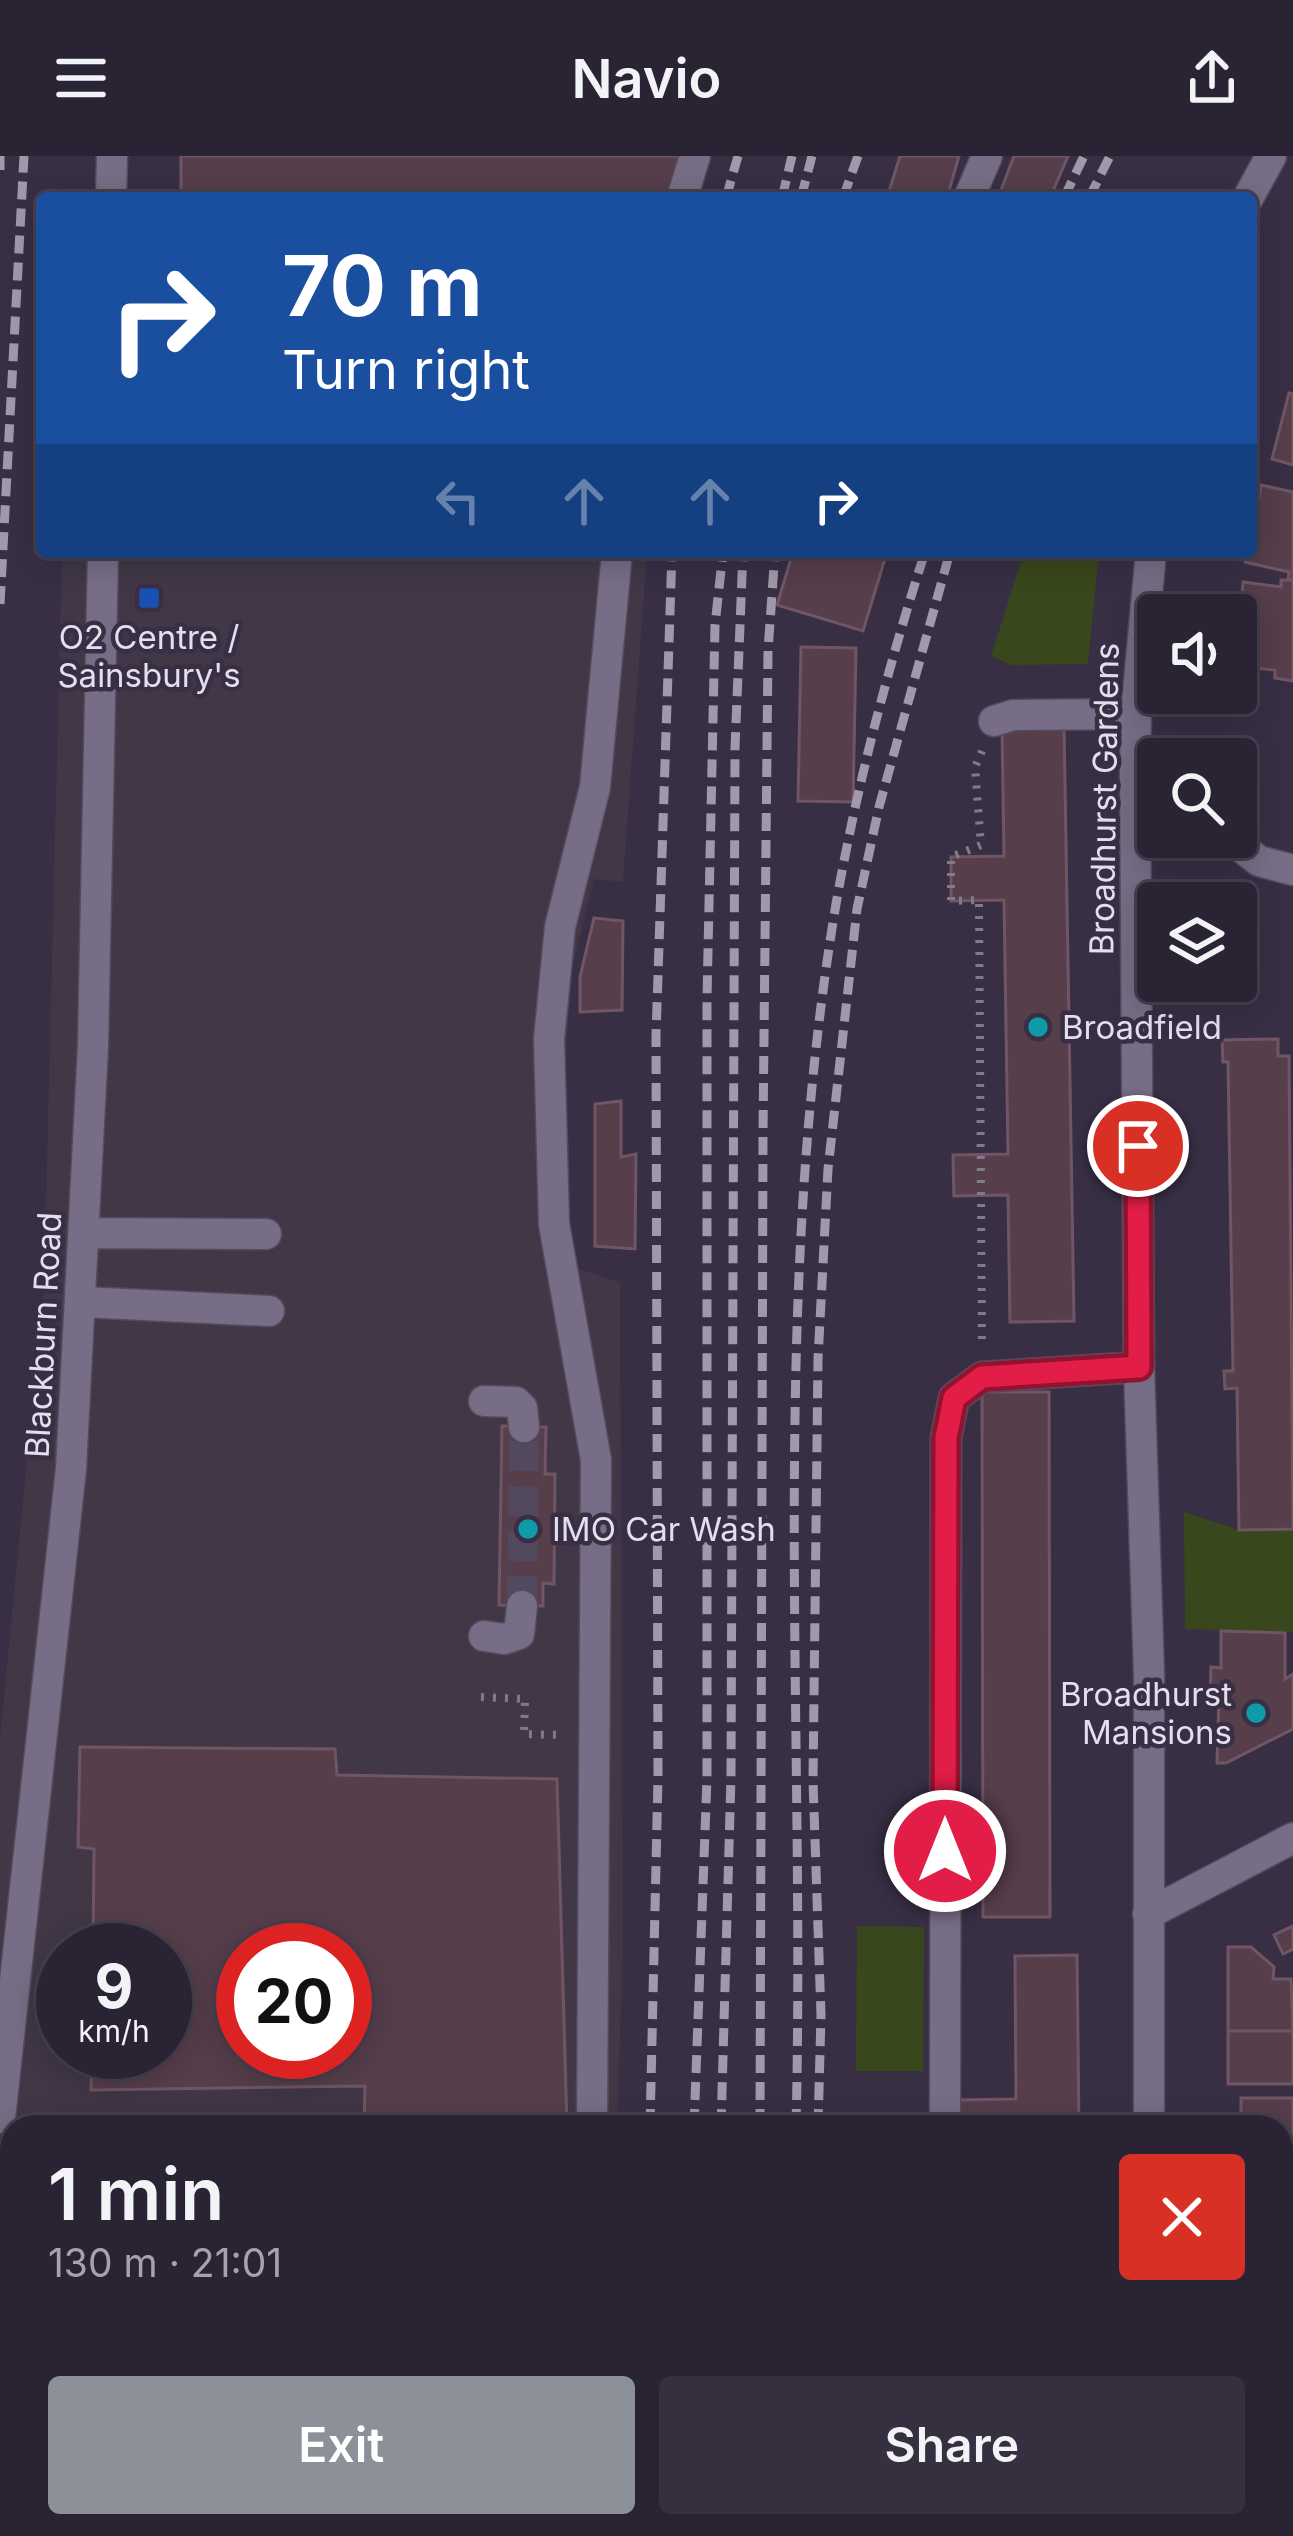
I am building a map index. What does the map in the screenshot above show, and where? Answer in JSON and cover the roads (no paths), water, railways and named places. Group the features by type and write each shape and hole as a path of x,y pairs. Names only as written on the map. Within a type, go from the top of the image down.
{"street":[{"path":"111,192 112,156"},
{"path":"684,192 695,156"},
{"path":"972,192 987,156"},
{"path":"1251,192 1271,156"},
{"name":"Blackburn Road","path":"0,2115 71,1469 86,1233 101,790 103,558"},
{"path":"592,2115 596,1460 554,1224 549,1039 560,927 596,787 616,558"},
{"name":"Broadhurst Gardens","path":"1138,738 1136,714 1150,558"},
{"path":"994,721 1013,715 1136,714"},
{"name":"Broadhurst Gardens","path":"1148,858 1139,1367 1149,1674 1150,2115"},
{"path":"1254,858 1293,870"},
{"path":"86,1233 266,1234"},
{"path":"82,1302 269,1311"},
{"path":"945,2115 946,1438 954,1398 982,1377 1139,1367"},
{"path":"484,1400 516,1402 522,1408 524,1427"},
{"path":"484,1636 504,1639 518,1634 523,1606"},
{"path":"1148,1914 1293,1838"}],"tunnel":[{"path":"522,1606 524,1427"}],"railway":[{"path":"0,156 0,170"},
{"path":"0,604 24,156"},
{"path":"728,192 738,156"},
{"path":"783,192 792,156"},
{"path":"803,192 812,156"},
{"path":"845,192 858,156"},
{"path":"1067,192 1084,156"},
{"path":"1092,192 1110,156"},
{"path":"650,2115 658,1778 656,1036 672,558"},
{"path":"694,2115 707,1778 707,998 715,625 722,558"},
{"path":"721,2115 731,1777 735,748 743,558"},
{"path":"760,2115 763,1134 768,651 775,558"},
{"path":"796,2115 794,1514 802,1208 815,1056 836,904 874,726 923,558"},
{"path":"818,2115 821,2015 813,1781 818,1359 828,1169 857,909 879,807 948,558"}],"place":[{"name":"O2 Centre / Sainsbury's","path":"149,598"},
{"name":"Broadfield","path":"1038,1027"},
{"name":"IMO Car Wash","path":"528,1529"},
{"name":"Broadhurst Mansions","path":"1256,1713"}]}
